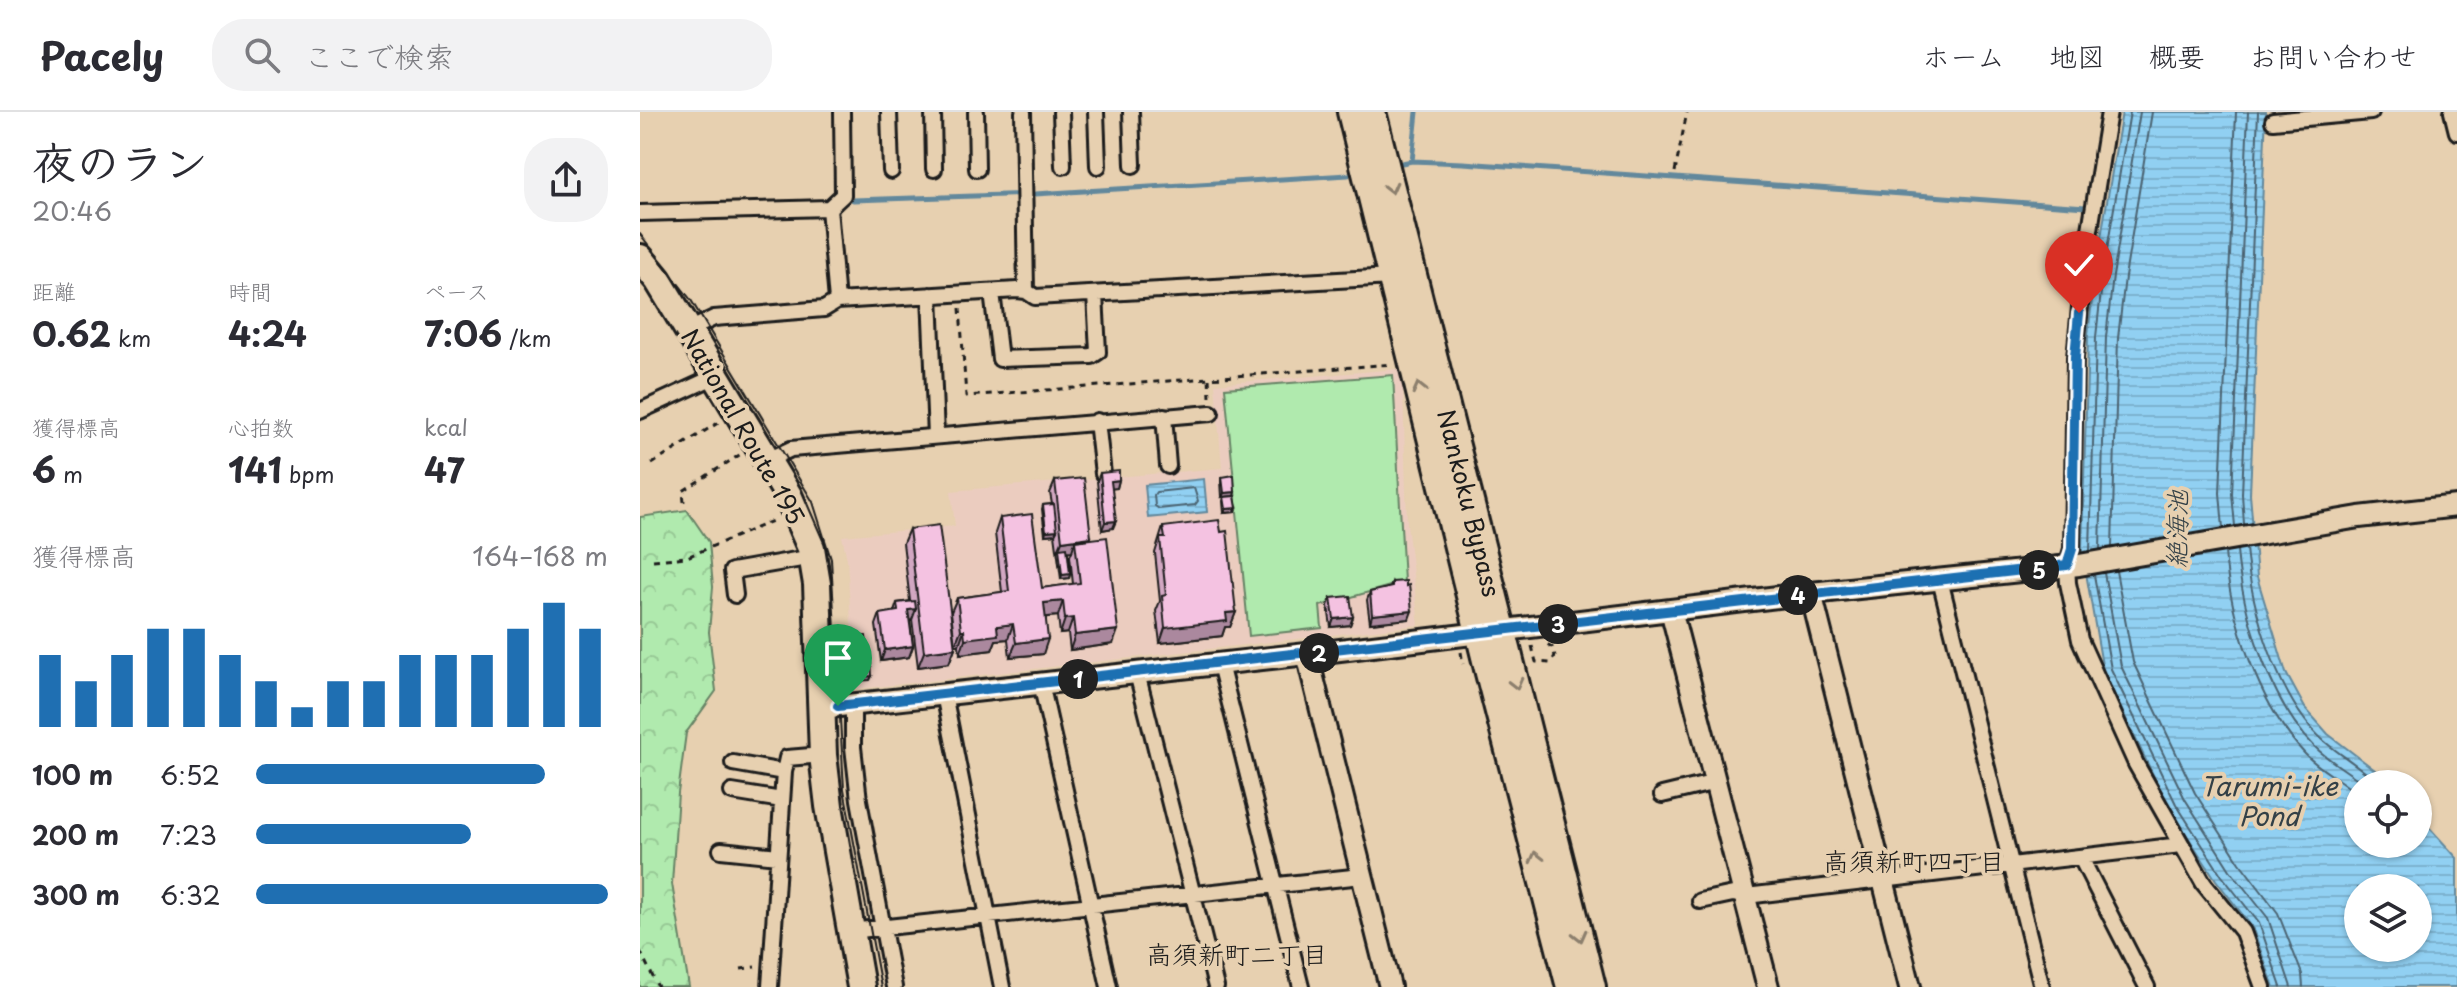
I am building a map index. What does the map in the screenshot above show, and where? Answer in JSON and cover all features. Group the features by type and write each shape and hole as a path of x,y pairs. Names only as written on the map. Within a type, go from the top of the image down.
{"highway":[{"name":"Nankoku Bypass","path":"1351,112 1570,987"},
{"name":"Nankoku Bypass","path":"1372,112 1481,637 1592,987"},
{"name":"National Route 195","path":"640,258 658,280 763,452 796,510 813,557 819,616 823,755 861,987"}],"street":[{"path":"640,213 829,208 843,195 842,112"},
{"path":"889,112 891,171"},
{"path":"933,112 934,169"},
{"path":"976,112 977,169"},
{"path":"1023,112 1026,291"},
{"path":"1061,112 1063,166"},
{"path":"1096,112 1098,166"},
{"path":"1131,112 1133,165"},
{"path":"2109,112 2084,267 2076,342 2072,549 2080,640 2136,764 2204,884 2243,932 2263,987"},
{"path":"2273,121 2371,112"},
{"path":"2452,112 2457,132"},
{"path":"829,208 837,301"},
{"path":"689,330 714,318 824,309 837,301 1026,291 1035,297 1392,277"},
{"path":"992,292 1000,359 1092,356 1098,352 1095,294"},
{"path":"930,295 936,436"},
{"path":"640,411 716,376"},
{"path":"763,452 1211,413"},
{"path":"1164,416 1168,466"},
{"path":"1097,421 1103,474"},
{"path":"821,708 849,695 944,694 1481,637 1671,610 2073,565 2259,533 2457,506"},
{"path":"735,595 732,571 813,557"},
{"path":"1940,580 2042,987"},
{"path":"1811,593 1910,987"},
{"path":"1671,610 1768,987"},
{"path":"1307,654 1390,987"},
{"path":"1220,664 1301,987"},
{"path":"1137,673 1216,987"},
{"path":"1041,683 1109,987"},
{"path":"944,694 1002,987"},
{"path":"849,695 859,800 894,987"},
{"path":"770,987 787,758 823,755"},
{"path":"733,763 784,772"},
{"path":"1662,795 1716,782"},
{"path":"732,792 782,800"},
{"path":"1700,901 1733,894 1746,896 2181,845"},
{"path":"721,850 778,856"},
{"path":"2081,858 2147,987"},
{"path":"850,931 1362,876"}],"path":[{"path":"1675,172 1687,112"},
{"path":"959,294 966,396 1401,364"},
{"path":"1209,378 1211,413"},
{"path":"652,464 738,411"},
{"path":"684,502 683,491 763,452"},
{"path":"653,560 687,557 796,510"},
{"path":"1463,664 1481,637"},
{"path":"1532,642 1536,662 1551,663 1554,651 1547,644"},
{"path":"808,662 844,661 849,695"},
{"path":"640,951 658,987"}],"shaded area":[{"path":"1398,369 1403,390 1407,524 1419,625 858,689 855,686 847,559 842,536 955,526 951,491 1222,468 1215,384"}],"green space":[{"path":"1393,375 1404,582 1320,606 1322,628 1249,636 1225,388"},
{"path":"687,510 709,542 713,587 709,632 716,691 686,733 678,793 672,884 689,987 640,987 640,517"}],"water":[{"name":"Tarumi-ike Pond","path":"2122,112 2266,112 2250,494 2257,577 2286,673 2305,708 2328,734 2375,770 2344,770 2344,858 2432,858 2432,830 2457,858 2457,987 2274,987 2252,927 2216,880 2169,808 2103,671 2082,550 2088,336 2095,273"},
{"path":"1204,479 1207,512 1148,518 1145,485"}],"building":[{"path":"1119,471 1119,480 1111,481 1116,521 1105,522 1100,473"},
{"path":"1234,475 1235,492 1224,493 1222,477"},
{"path":"1084,478 1091,537 1062,541 1055,481"},
{"path":"1235,496 1237,508 1226,509 1224,497"},
{"path":"1054,504 1057,530 1046,531 1043,505"},
{"path":"1032,514 1042,588 1080,583 1075,541 1107,537 1118,630 1075,635 1073,618 1065,619 1063,601 1044,603 1048,639 1016,643 1013,624 997,626 998,635 965,639 957,598 1009,591 1000,518"},
{"path":"1219,520 1221,532 1227,531 1236,612 1226,613 1227,621 1165,628 1162,596 1166,595 1160,538 1165,538 1163,527"},
{"path":"939,525 955,648 924,652 909,529"},
{"path":"1067,547 1070,574 1062,575 1059,548"},
{"path":"1406,581 1412,611 1372,615 1370,592 1392,587 1392,582"},
{"path":"1350,596 1353,617 1334,619 1331,598"},
{"path":"915,601 916,609 908,610 913,646 885,650 880,614 898,611 897,603"},
{"path":"866,636 868,654 857,655 855,637"},
{"path":"871,661 872,676 858,677 857,662"}],"waterway":[{"path":"1412,161 1417,112"},
{"path":"1402,163 1463,163 2086,207"},
{"path":"853,200 1035,194 1348,175"}],"tram line":[{"path":"640,234 691,300 813,502 831,559 844,789 881,987"}],"district":[{"name":"高須新町四丁目","path":"1914,860"},
{"name":"高須新町二丁目","path":"1237,953"}],"route":[{"path":"838,706 2067,565 2072,549 2075,357 2079,313"}],"water label":[{"name":"絶海池","path":"2176,529"}]}
